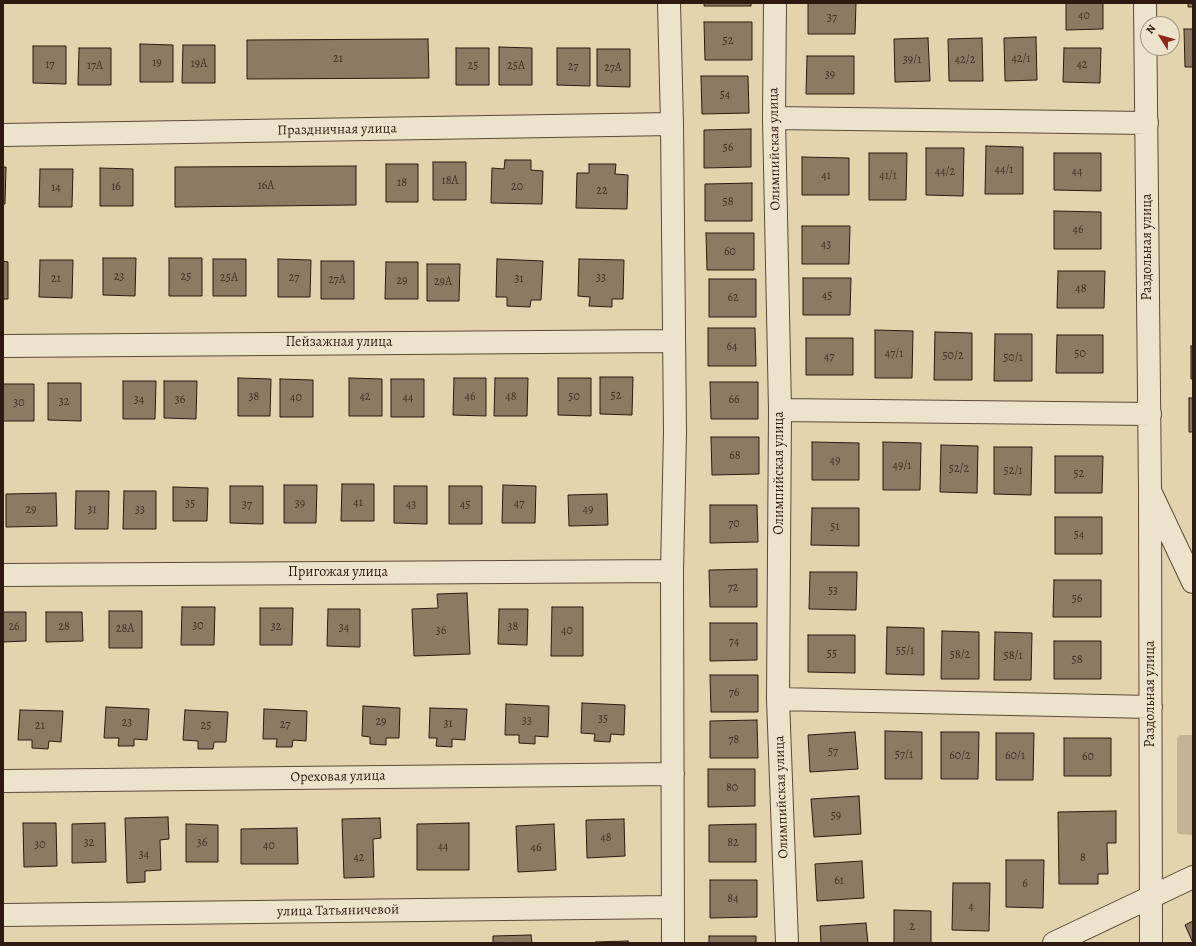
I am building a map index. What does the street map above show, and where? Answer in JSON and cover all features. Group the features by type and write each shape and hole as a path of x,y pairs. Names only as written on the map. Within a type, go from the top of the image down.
{"street":[{"path":"669,3 676,432 672,571 673,943"},
{"name":"Олимпийская улица","path":"775,3 774,118 780,410 778,699 787,943"},
{"name":"Раздольная улица","path":"1146,3 1150,414 1151,943"},
{"path":"774,118 1147,123"},
{"name":"Праздничная улица","path":"3,135 672,124"},
{"name":"Пейзажная улица","path":"3,346 674,341"},
{"path":"780,410 1150,414"},
{"name":"Раздольная улица","path":"1150,491 1193,582"},
{"name":"Пригожая улица","path":"3,575 672,571"},
{"path":"778,699 1151,707"},
{"name":"Ореховая улица","path":"3,781 673,774"},
{"path":"1054,943 1193,877"},
{"name":"улица Татьяничевой","path":"3,915 672,907"}],"shaded area":[{"path":"1180,735 1193,735 1193,835 1179,834 1177,831 1177,738"}],"building":[{"path":"704,3 751,3 751,6 704,6"},
{"path":"808,3 856,3 855,34 808,34"},
{"path":"1066,3 1103,3 1103,29 1066,30"},
{"path":"1188,3 1193,3 1193,7 1188,7"},
{"path":"704,22 752,22 752,60 705,60"},
{"path":"1184,29 1193,29 1193,67 1185,67"},
{"path":"1036,37 1037,80 1005,81 1004,38"},
{"path":"928,38 930,81 895,82 894,39"},
{"path":"982,38 983,81 949,81 948,39"},
{"path":"428,39 429,78 247,79 247,40"},
{"path":"140,44 173,45 173,82 140,82"},
{"path":"183,45 215,45 215,83 182,83"},
{"path":"33,46 66,46 66,84 33,83"},
{"path":"499,47 532,48 532,85 499,85"},
{"path":"79,48 111,48 111,85 78,85"},
{"path":"456,48 489,48 489,85 456,85"},
{"path":"557,48 590,48 590,86 557,85"},
{"path":"1064,48 1101,48 1100,83 1063,82"},
{"path":"597,49 630,49 630,87 597,86"},
{"path":"807,56 854,56 854,94 806,94"},
{"path":"701,76 748,76 749,113 702,114"},
{"path":"751,129 751,167 704,168 704,130"},
{"path":"986,146 1023,147 1023,194 985,194"},
{"path":"926,148 964,148 963,196 926,195"},
{"path":"869,153 907,153 906,200 869,200"},
{"path":"1054,153 1101,153 1101,191 1054,190"},
{"path":"802,157 849,158 849,195 802,195"},
{"path":"505,160 531,160 531,170 543,171 542,204 491,203 492,168 504,169"},
{"path":"433,162 466,162 466,200 433,200"},
{"path":"386,164 418,164 418,202 386,202"},
{"path":"589,164 616,164 615,174 628,175 627,209 576,208 577,173 589,173"},
{"path":"356,166 356,205 175,207 175,167"},
{"path":"3,167 6,167 5,204 3,204"},
{"path":"100,168 133,169 133,206 100,206"},
{"path":"40,169 73,169 72,207 39,207"},
{"path":"752,183 752,221 705,221 705,184"},
{"path":"1054,211 1101,212 1101,249 1054,249"},
{"path":"802,226 850,226 849,264 802,264"},
{"path":"706,233 754,233 754,270 707,270"},
{"path":"103,258 136,258 135,296 103,295"},
{"path":"169,258 202,258 202,296 169,296"},
{"path":"213,259 246,259 246,296 213,296"},
{"path":"278,259 311,260 310,297 278,297"},
{"path":"497,259 543,261 541,300 531,300 530,307 507,306 507,297 496,297"},
{"path":"579,259 624,260 623,299 612,299 612,307 589,306 590,297 578,296"},
{"path":"40,260 73,260 72,298 39,297"},
{"path":"3,261 8,262 8,299 3,299"},
{"path":"321,261 354,261 354,299 321,299"},
{"path":"386,262 418,262 418,299 385,299"},
{"path":"427,264 460,264 459,301 427,301"},
{"path":"1058,271 1105,271 1104,308 1057,308"},
{"path":"803,278 851,278 850,315 803,315"},
{"path":"709,279 756,279 756,317 709,317"},
{"path":"708,328 755,328 756,366 708,366"},
{"path":"875,330 913,331 912,378 875,378"},
{"path":"935,332 972,333 972,380 934,380"},
{"path":"995,334 1032,334 1032,381 994,381"},
{"path":"1057,335 1103,335 1103,373 1056,373"},
{"path":"806,338 853,338 853,375 806,375"},
{"path":"1191,346 1193,346 1193,379 1191,379"},
{"path":"600,377 633,377 632,415 600,414"},
{"path":"238,378 271,379 270,416 238,416"},
{"path":"349,378 382,379 382,416 349,416"},
{"path":"454,378 486,378 486,416 453,415"},
{"path":"495,378 528,378 527,416 494,416"},
{"path":"558,378 591,378 591,416 558,415"},
{"path":"280,379 313,380 313,417 280,417"},
{"path":"391,379 424,379 424,417 391,417"},
{"path":"123,381 156,381 155,419 123,419"},
{"path":"164,381 197,381 196,419 164,418"},
{"path":"710,382 758,382 758,419 711,419"},
{"path":"48,383 81,383 81,421 48,420"},
{"path":"3,384 34,384 34,421 3,421"},
{"path":"1189,398 1193,398 1193,432 1189,432"},
{"path":"711,437 759,437 759,474 712,475"},
{"path":"812,442 859,443 859,480 812,480"},
{"path":"883,442 921,443 920,490 883,490"},
{"path":"941,445 978,446 977,493 940,492"},
{"path":"994,447 1032,447 1031,495 994,494"},
{"path":"1055,456 1103,456 1102,493 1055,493"},
{"path":"342,484 374,484 374,521 341,521"},
{"path":"284,485 317,485 316,523 284,523"},
{"path":"503,485 536,486 535,523 502,523"},
{"path":"230,486 263,486 263,524 230,523"},
{"path":"394,486 427,486 427,524 394,523"},
{"path":"449,486 482,486 482,524 449,524"},
{"path":"173,487 208,488 207,521 173,521"},
{"path":"76,491 109,491 108,529 75,529"},
{"path":"124,491 156,491 156,529 123,529"},
{"path":"56,493 57,526 6,527 6,494"},
{"path":"607,494 608,525 569,526 568,495"},
{"path":"710,505 757,505 758,542 710,543"},
{"path":"812,508 859,508 859,546 811,545"},
{"path":"1055,517 1102,517 1102,554 1055,554"},
{"path":"757,569 757,607 710,607 709,570"},
{"path":"810,572 857,572 856,610 809,609"},
{"path":"1054,580 1101,580 1101,617 1053,617"},
{"path":"467,593 470,654 414,656 412,609 438,608 437,594"},
{"path":"182,607 215,607 214,645 181,645"},
{"path":"552,607 583,607 583,656 551,656"},
{"path":"260,608 293,608 292,645 260,645"},
{"path":"328,609 360,609 360,647 327,646"},
{"path":"499,609 528,609 527,645 498,644"},
{"path":"109,611 142,611 142,648 109,648"},
{"path":"3,612 26,612 26,641 3,642"},
{"path":"46,612 82,612 83,641 46,642"},
{"path":"710,623 757,623 757,660 710,661"},
{"path":"887,627 924,628 924,675 886,674"},
{"path":"942,631 979,632 979,679 941,679"},
{"path":"995,632 1032,633 1031,680 994,680"},
{"path":"808,635 855,635 855,673 808,672"},
{"path":"1054,641 1101,641 1101,679 1054,679"},
{"path":"710,675 758,675 758,712 711,712"},
{"path":"582,703 625,705 624,735 611,734 610,742 594,741 595,734 581,733"},
{"path":"506,704 549,706 548,737 535,736 535,744 519,743 519,735 505,735"},
{"path":"363,706 400,708 399,738 386,738 386,745 370,744 370,737 362,736"},
{"path":"106,707 149,709 147,740 134,739 134,746 118,746 119,738 104,738"},
{"path":"430,708 467,709 465,740 452,739 452,747 436,746 437,738 429,738"},
{"path":"264,709 307,711 306,741 293,740 292,747 276,747 277,739 263,739"},
{"path":"20,710 63,711 61,742 49,741 48,749 32,748 32,740 18,740"},
{"path":"185,710 228,712 226,742 214,742 213,749 198,749 198,741 183,740"},
{"path":"757,720 758,758 710,758 710,721"},
{"path":"885,731 922,732 922,779 885,779"},
{"path":"855,732 858,769 810,772 808,735"},
{"path":"941,732 979,732 978,779 941,779"},
{"path":"996,733 1034,733 1033,780 996,780"},
{"path":"1064,738 1111,738 1111,776 1064,776"},
{"path":"708,769 755,769 755,806 708,807"},
{"path":"859,796 861,834 814,837 811,799"},
{"path":"1116,811 1116,843 1107,843 1108,874 1098,874 1098,884 1059,884 1058,812"},
{"path":"168,817 169,839 160,840 161,870 145,871 145,882 127,883 125,818"},
{"path":"380,818 381,838 373,839 374,877 344,878 342,819"},
{"path":"624,819 625,856 587,858 586,820"},
{"path":"23,823 56,823 57,866 24,867"},
{"path":"105,823 106,862 72,863 72,824"},
{"path":"469,823 469,870 417,870 417,824"},
{"path":"186,824 218,825 218,862 186,862"},
{"path":"554,824 556,870 518,872 516,826"},
{"path":"756,824 756,862 709,862 709,825"},
{"path":"297,828 298,864 241,864 241,829"},
{"path":"1006,860 1044,860 1043,908 1006,907"},
{"path":"862,861 864,898 817,901 815,864"},
{"path":"710,880 757,880 757,917 710,918"},
{"path":"953,883 990,883 989,931 952,930"},
{"path":"894,910 931,911 931,943 894,943"},
{"path":"1193,921 1193,943 1185,925"},
{"path":"866,923 868,943 821,943 820,926"},
{"path":"531,935 532,943 493,943 493,936"},
{"path":"709,936 756,936 756,943 709,943"},
{"path":"628,941 629,943 595,943 595,942"}]}
